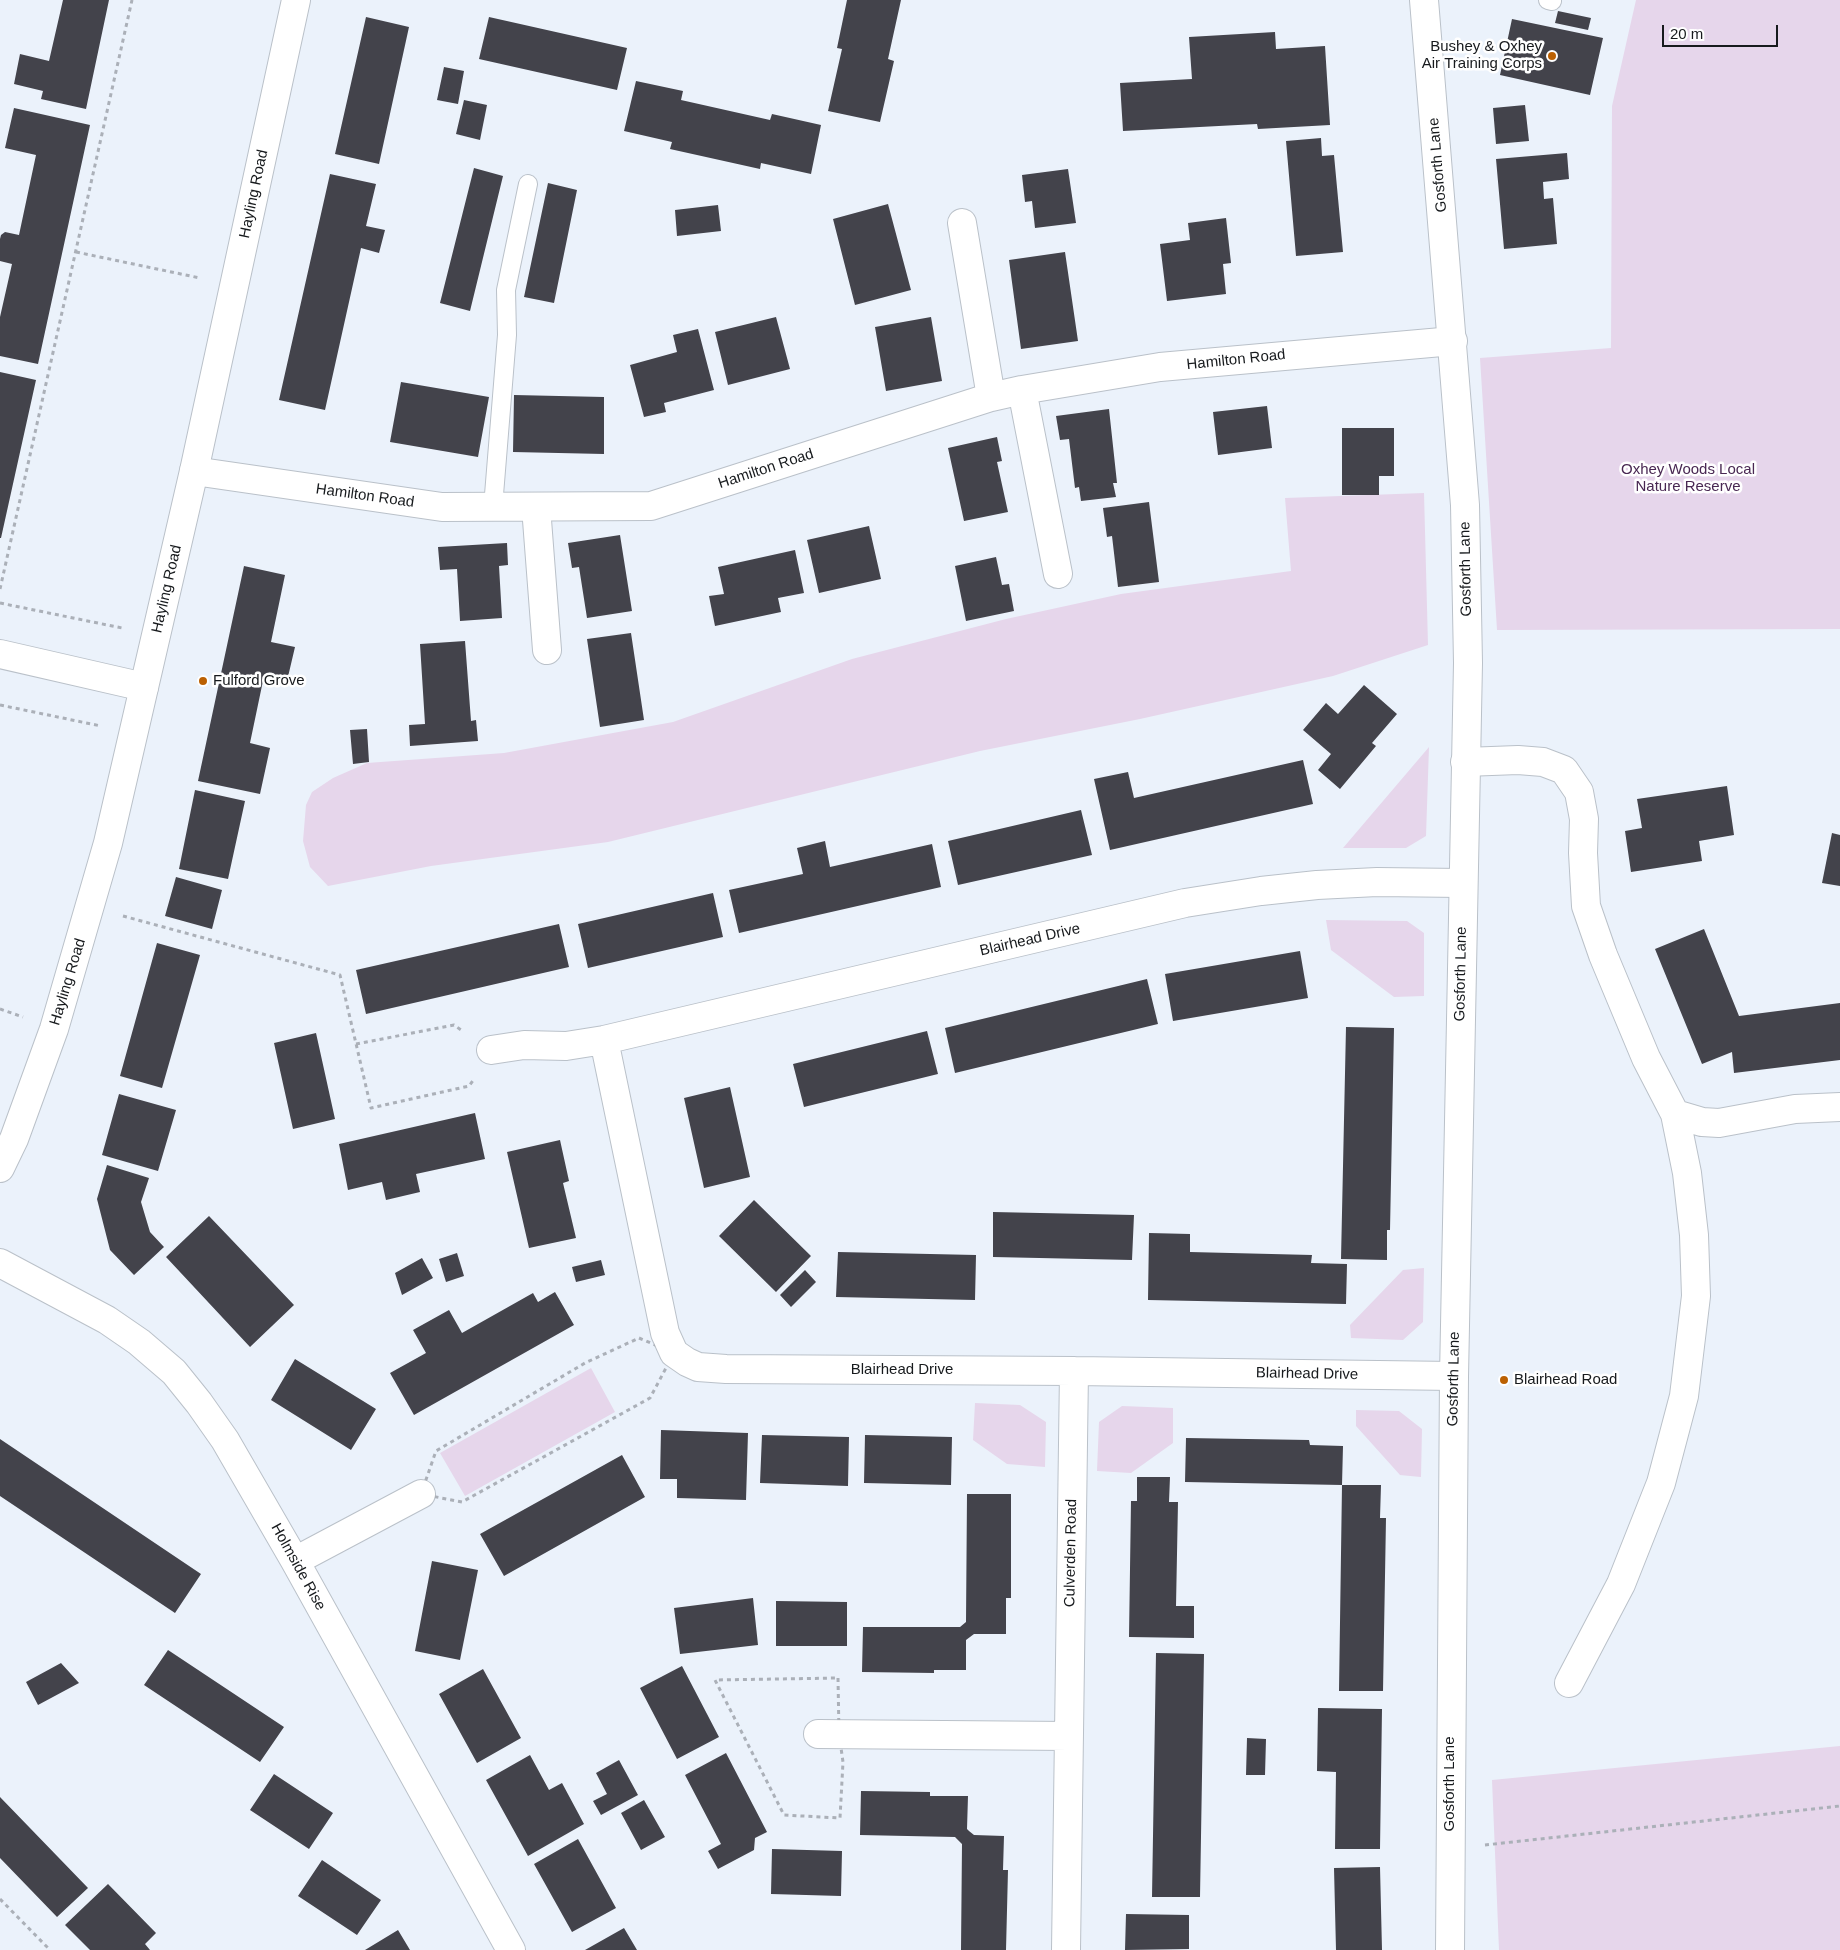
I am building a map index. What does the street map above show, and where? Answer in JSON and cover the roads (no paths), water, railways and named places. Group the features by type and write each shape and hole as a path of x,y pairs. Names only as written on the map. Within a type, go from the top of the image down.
{"street":[{"name":"Hayling Road","path":"0,1168 14,1139 54,1029 108,844 194,471 296,0"},
{"name":"Gosforth Lane","path":"1424,0 1465,505 1468,663 1462,883 1454,1376 1450,1950"},
{"path":"962,223 990,397"},
{"name":"Hamilton Road","path":"194,471 442,507 651,506 990,397 1022,390 1160,367 1452,341"},
{"path":"1022,390 1058,574"},
{"path":"536,507 547,650"},
{"path":"0,654 144,687"},
{"path":"1465,762 1518,760 1543,762 1564,770 1579,792 1584,819 1583,853 1586,906 1603,955 1646,1058 1675,1114 1687,1173 1694,1235 1696,1296 1684,1396 1661,1483 1621,1584 1569,1684"},
{"name":"Blairhead Drive","path":"491,1050 524,1045 566,1046 604,1040 1185,903 1261,891 1317,885 1377,882 1462,883"},
{"name":"Blairhead Drive","path":"604,1040 665,1333 674,1353 698,1367 726,1369 1454,1376"},
{"path":"1675,1114 1702,1122 1719,1123 1795,1109 1840,1107"},
{"name":"Holmside Rise","path":"0,1262 107,1320 139,1342 174,1372 199,1403 225,1440 511,1950"},
{"name":"Culverden Road","path":"1066,1950 1074,1371"},
{"path":"294,1561 421,1494"},
{"path":"818,1734 1068,1736"}],"lane":[{"path":"493,507 507,336 506,290 528,184"}],"place":[{"name":"Bushey & Oxhey Air Training Corps","path":"1552,56"},
{"name":"Fulford Grove","path":"203,681"},
{"name":"Blairhead Road","path":"1504,1380"}],"park label":[{"name":"Oxhey Woods Local Nature Reserve","path":"1688,478"}]}
